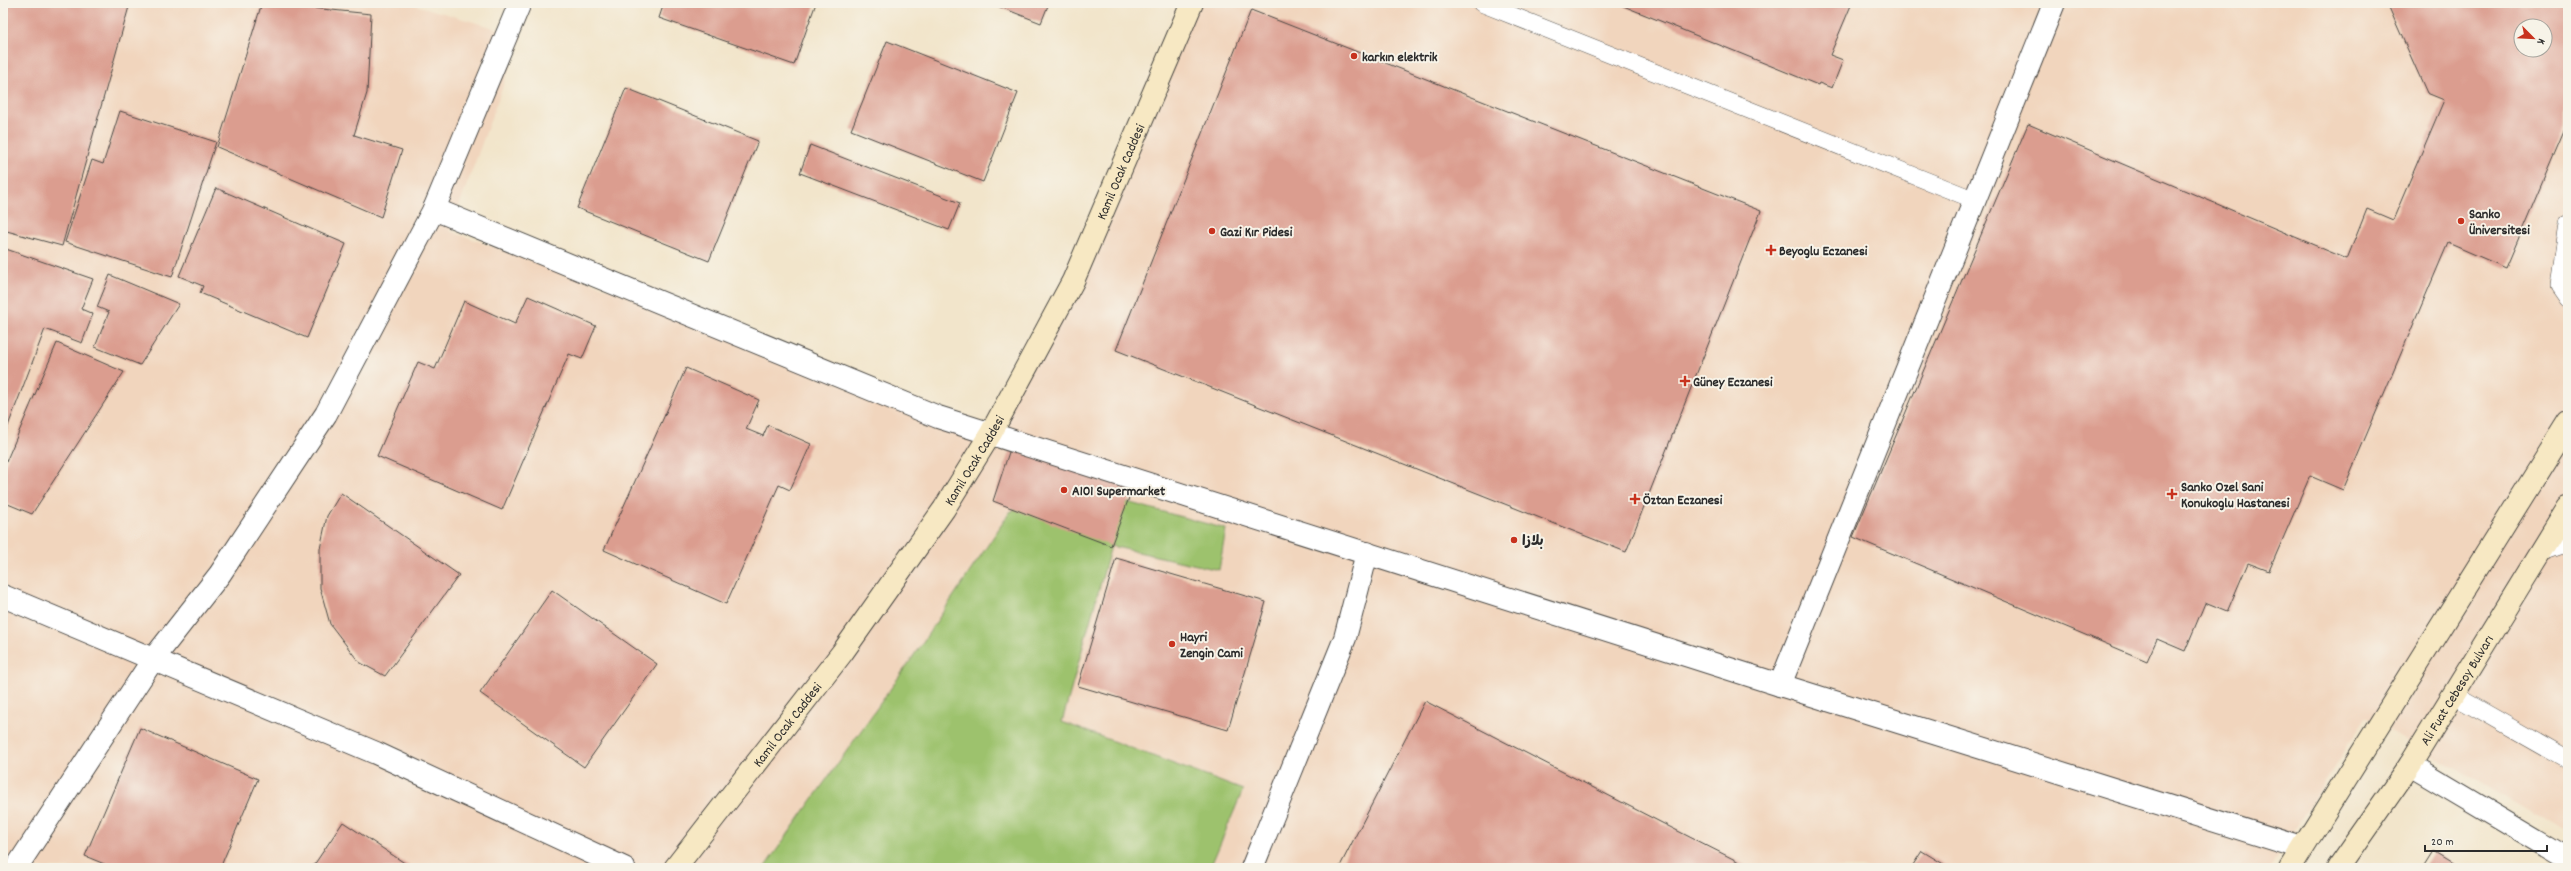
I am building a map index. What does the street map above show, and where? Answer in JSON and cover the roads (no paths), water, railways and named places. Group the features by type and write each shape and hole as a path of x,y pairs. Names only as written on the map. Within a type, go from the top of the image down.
{"street":[{"path":"16,868 154,658 220,574 326,414 434,209 520,3"},
{"name":"Kamil Ocak Caddesi","path":"675,868 842,653 944,509 991,433 1073,281 1192,3"},
{"path":"1780,685 2054,3"},
{"path":"434,209 938,417 1780,685 2302,848"},
{"path":"2290,868 2568,423"},
{"name":"Ali Fuat Cebesoy Bulvarı","path":"2338,868 2410,765 2568,508"},
{"path":"1252,868 1345,638 1367,553"},
{"path":"3,596 154,658 376,753 624,868"},
{"path":"2410,765 2568,859"}],"lane":[{"path":"1481,3 1975,200"},
{"path":"2568,222 2559,286 2568,299"},
{"path":"2540,553 2568,543"},
{"path":"2454,695 2568,760"}],"place":[{"name":"karkın elektrik","path":"1354,56"},
{"name":"Sanko Üniversitesi","path":"2461,221"},
{"name":"Gazi Kır Pidesi","path":"1212,231"},
{"name":"Beyoglu Eczanesi","path":"1771,250"},
{"name":"Güney Eczanesi","path":"1685,381"},
{"name":"A101 Supermarket","path":"1064,490"},
{"name":"Sanko Ozel Sani Konukoglu Hastanesi","path":"2172,494"},
{"name":"Öztan Eczanesi","path":"1635,499"},
{"name":"بلازا","path":"1514,540"},
{"name":"Hayri Zengin Cami","path":"1172,644"}]}
